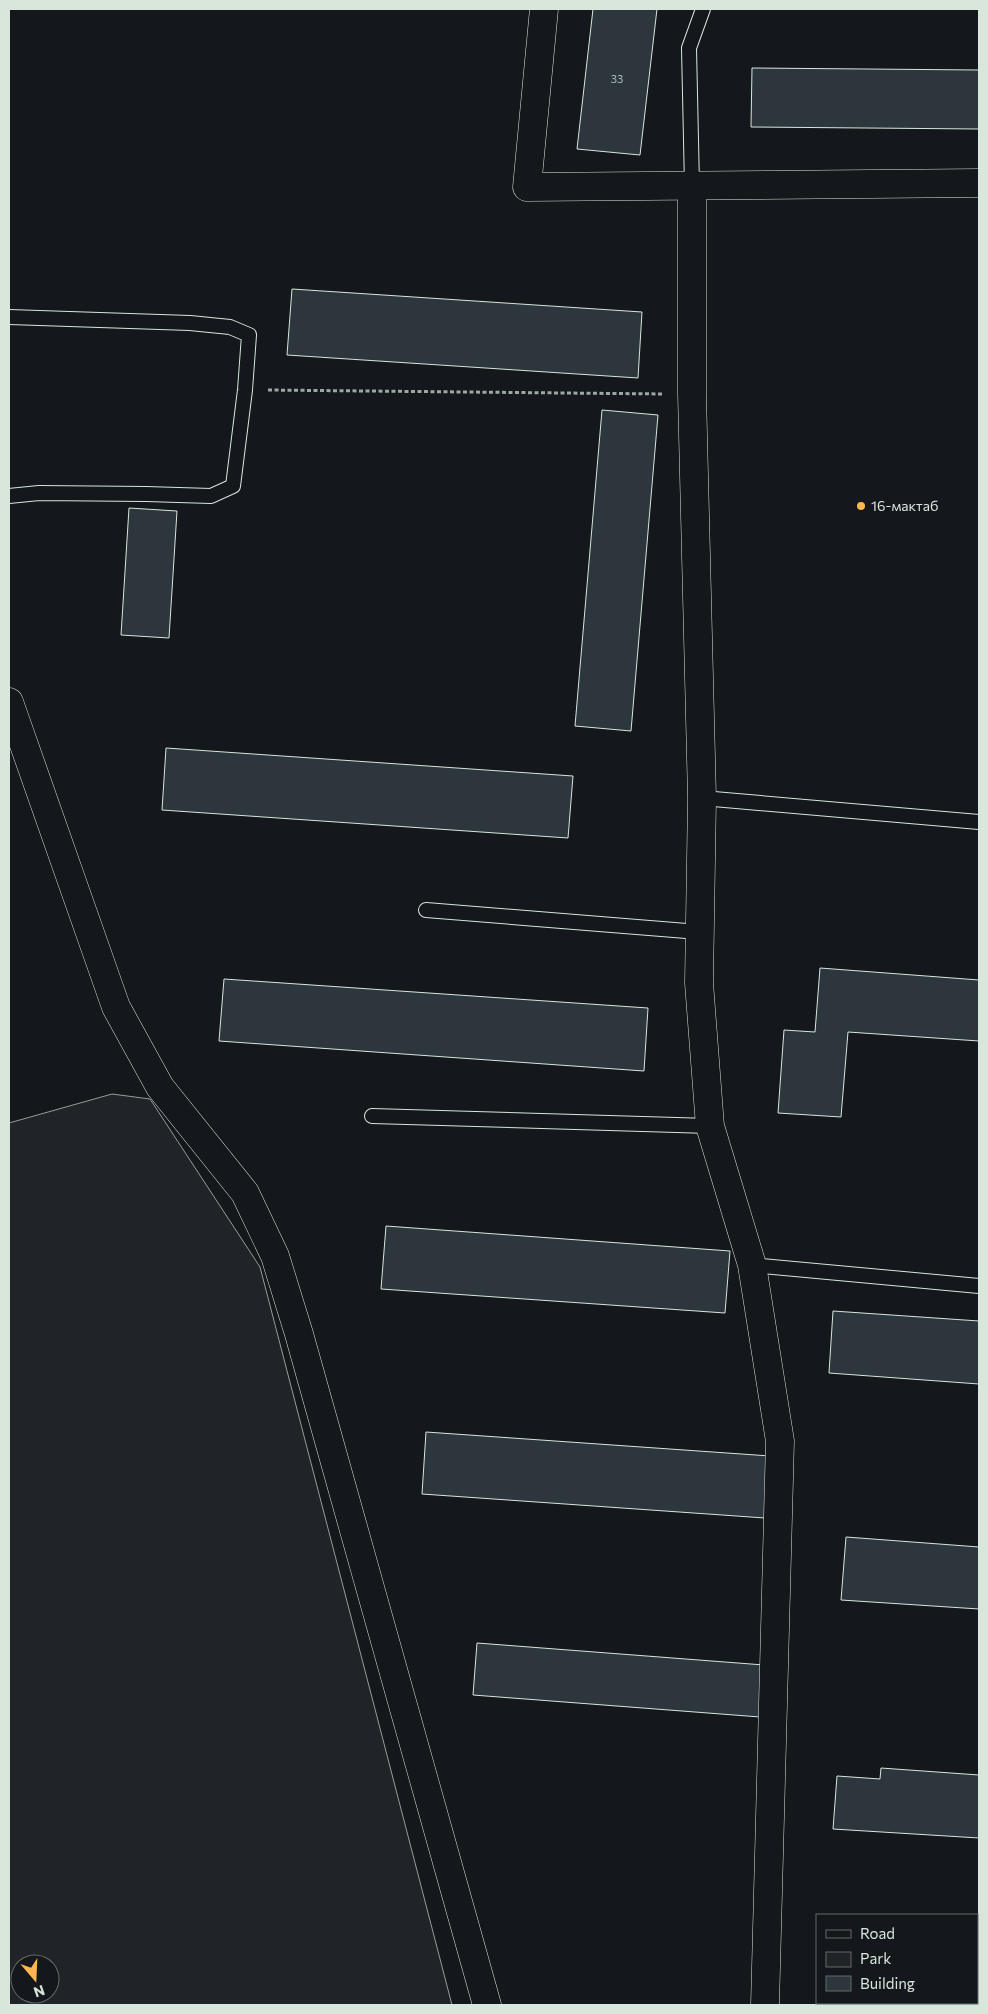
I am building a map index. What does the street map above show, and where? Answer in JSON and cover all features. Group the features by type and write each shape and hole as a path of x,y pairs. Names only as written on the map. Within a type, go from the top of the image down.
{"street":[{"path":"544,9 527,187 979,183"},
{"path":"692,186 692,394 702,798 699,983 710,1126 752,1265 780,1440 765,2005"},
{"path":"9,702 116,1007 160,1087 245,1193 275,1256 302,1344 487,2005"}],"lane":[{"path":"692,186 689,48 703,9"},
{"path":"9,317 190,323 230,327 249,335 245,390 233,486 211,496 69,493 9,496"},
{"path":"702,798 979,822"},
{"path":"426,910 699,932"},
{"path":"372,1116 710,1126"},
{"path":"752,1265 979,1286"}],"path":[{"path":"245,390 692,394"}],"green space":[{"path":"112,1094 150,1099 260,1267 452,2005 9,2005 9,1123"}],"building":[{"path":"593,9 657,9 640,155 577,149"},
{"path":"752,68 979,70 979,129 751,127"},
{"path":"292,289 642,312 638,378 287,355"},
{"path":"602,410 658,415 631,731 575,726"},
{"path":"129,508 177,511 169,638 121,635"},
{"path":"166,748 573,776 568,838 162,810"},
{"path":"820,968 979,980 979,1041 848,1032 841,1117 778,1113 784,1030 815,1032"},
{"path":"224,979 648,1008 644,1071 219,1041"},
{"path":"386,1226 730,1251 725,1313 381,1289"},
{"path":"833,1311 979,1321 979,1384 829,1373"},
{"path":"426,1432 770,1456 765,1518 422,1494"},
{"path":"846,1537 979,1547 979,1609 841,1600"},
{"path":"477,1643 764,1665 760,1717 473,1695"},
{"path":"881,1768 979,1775 979,1838 833,1829 837,1776 880,1779"}],"place":[{"name":"16-мактаб","path":"861,506"}]}
